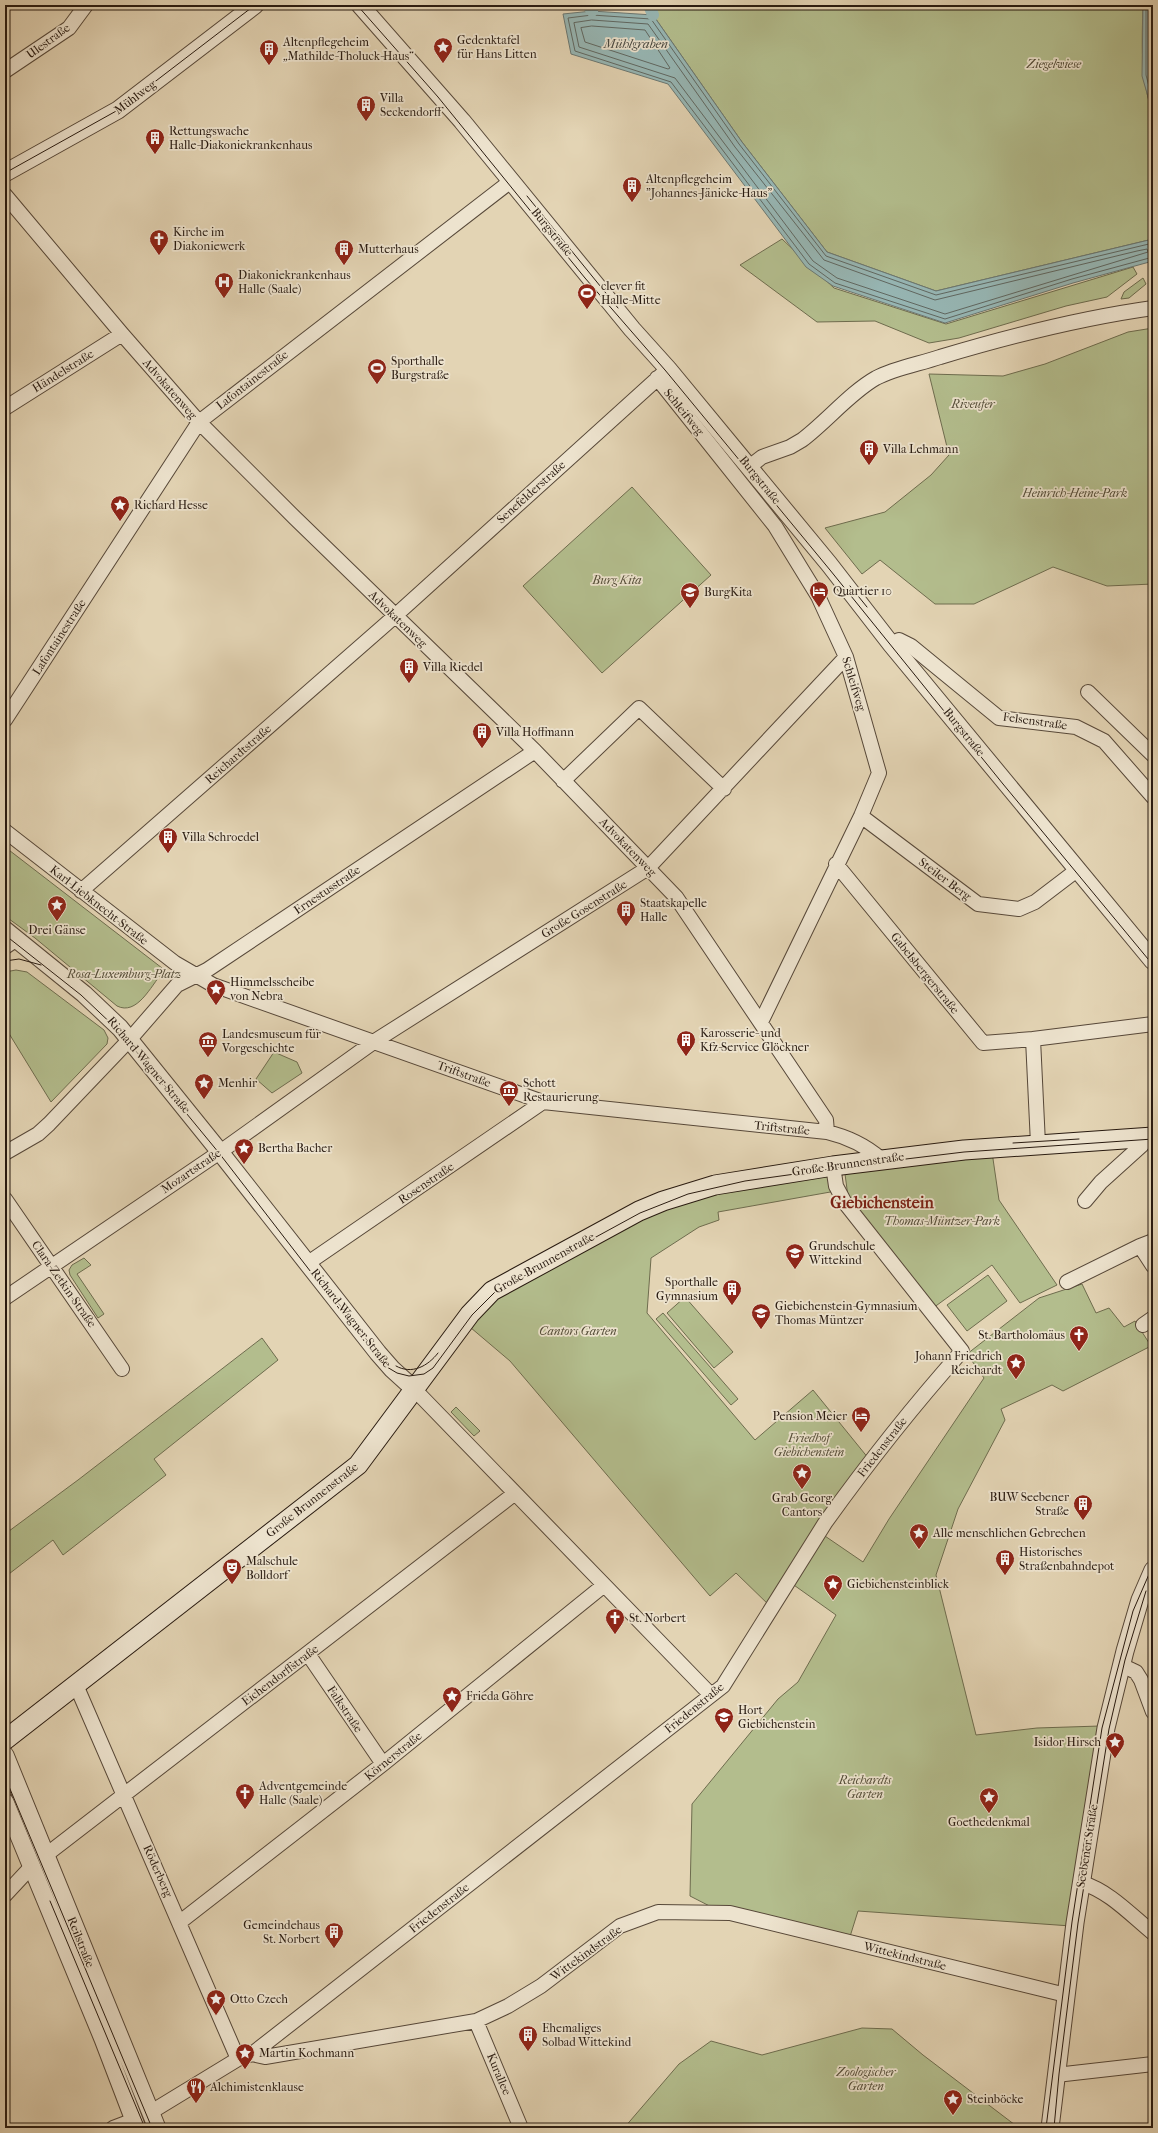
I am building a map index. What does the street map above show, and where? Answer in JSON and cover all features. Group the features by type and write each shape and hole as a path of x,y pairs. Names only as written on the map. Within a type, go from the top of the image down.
{"main road":[{"name":"Große Brunnenstraße","path":"5,1740 358,1465 470,1314 492,1291 639,1211 663,1201 715,1184 881,1159 1038,1144 1148,1137"}],"street":[{"name":"Ulestraße","path":"5,71 69,28 86,5"},
{"name":"Mühlweg","path":"5,173 118,110 255,5"},
{"name":"Burgstraße","path":"360,5 442,97 511,181 632,329 662,373 749,467 856,597 891,644 1153,962"},
{"name":"Lafontainestraße","path":"5,720 199,422 511,181"},
{"name":"Advokatenweg","path":"5,195 122,334 199,422 395,616 535,751 676,897 826,1120 827,1132"},
{"path":"749,467 762,457 790,447 802,440 866,385 889,373 962,350 1066,323 1105,315 1153,308"},
{"name":"Händelstraße","path":"5,408 122,334"},
{"name":"Senefelderstraße","path":"395,616 662,373"},
{"name":"Schleifweg","path":"662,373 775,526 818,596 846,657 879,772 861,816 836,864 761,1022"},
{"name":"Reichardtstraße","path":"81,891 395,616"},
{"name":"Felsenstraße","path":"891,644 899,640 911,646 999,718 1076,728 1104,741 1153,796"},
{"name":"Große Gosenstraße","path":"375,1041 648,868 846,657"},
{"path":"1088,692 1153,756"},
{"path":"563,781 639,708 724,788"},
{"name":"Ernestusstraße","path":"5,1153 43,1129 129,1039 177,985 213,966 535,751"},
{"name":"Steiler Berg","path":"861,816 978,904 1019,908 1035,902 1077,870"},
{"name":"Karl-Liebknecht-Straße","path":"5,831 168,958 195,976"},
{"name":"Gabelsbergerstraße","path":"836,864 983,1044 1153,1024"},
{"name":"Richard-Wagner-Straße","path":"9,939 107,1015 129,1039 220,1152 392,1370 414,1390 603,1586 711,1695"},
{"name":"Triftstraße","path":"195,976 213,985 375,1041 543,1102 827,1132 841,1136 869,1148 881,1159"},
{"path":"1033,1039 1038,1144"},
{"name":"Mozartstraße","path":"5,1298 220,1152 375,1041"},
{"name":"Rosenstraße","path":"308,1263 543,1102"},
{"path":"1085,1201 1102,1182 1142,1145 1148,1137"},
{"name":"Friedenstraße","path":"151,2112 238,2059 252,2054 724,1686 825,1523 915,1404 962,1351 845,1203 836,1186 833,1166"},
{"name":"Clara-Zetkin-Straße","path":"5,1199 122,1369"},
{"path":"1068,1282 1146,1243 1153,1266"},
{"name":"Eichendorffstraße","path":"46,1854 308,1654 514,1494"},
{"name":"Seebener Straße","path":"1050,2128 1066,1995 1106,1728 1121,1665 1140,1600 1153,1570"},
{"name":"Körnerstraße","path":"180,1922 383,1764 603,1586"},
{"name":"Falkstraße","path":"308,1654 383,1764"},
{"path":"1121,1665 1136,1672 1141,1680 1153,1712"},
{"name":"Röderberg","path":"76,1685 180,1922 238,2059"},
{"name":"Reilstraße","path":"5,1755 157,2128"},
{"name":"Reilstraße","path":"5,1802 135,2124"},
{"path":"5,1896 32,1866"},
{"path":"1082,1883 1096,1888 1106,1894 1153,1933"},
{"name":"Wittekindstraße","path":"252,2054 265,2058 476,2021 508,2006 541,1986 620,1926 658,1912 730,1913 1066,1995"},
{"name":"Kurallee","path":"476,2021 521,2128"},
{"path":"1056,2074 1153,2064"},
{"path":"113,2128 135,2124"}],"green space":[{"name":"Ziegelwiese","path":"649,5 1143,5 1142,47 1144,74 1153,114 1153,239 936,291 827,252 742,142 653,15"},
{"path":"782,239 834,288 946,324 1133,267 1137,274 1107,297 1066,306 959,338 929,343 875,321 817,322 740,265"},
{"path":"1143,278 1146,284 1129,298 1121,299 1124,292"},
{"name":"Heinrich-Heine-Park","path":"1153,328 1153,584 1107,586 1053,567 974,604 935,604 880,560 862,574 825,528 885,512 931,475 949,455 929,374 1003,376 1045,364 1128,332"},
{"name":"Burg Kita","path":"632,487 711,575 602,673 523,586"},
{"name":"Rosa-Luxemburg-Platz","path":"5,847 162,968 162,973 143,998 131,1007 124,1008 117,1006 35,938 5,916"},
{"path":"16,970 27,972 104,1030 108,1038 107,1044 51,1102 5,1027 5,972"},
{"path":"274,1052 297,1062 302,1073 272,1093 256,1079"},
{"name":"Thomas-Müntzer-Park","path":"992,1152 999,1200 1057,1285 1020,1303 992,1265 933,1308 849,1204 845,1174"},
{"name":"Cantors Garten","path":"833,1176 836,1191 718,1212 719,1220 699,1227 651,1258 647,1313 755,1440 813,1390 869,1459 772,1608 736,1573 710,1596 510,1361 464,1322 496,1294 639,1214 717,1187"},
{"path":"84,1258 91,1265 77,1274 104,1314 98,1318 70,1275 69,1270 72,1265"},
{"path":"988,1275 1007,1301 967,1331 947,1305"},
{"name":"Reichardts Garten","path":"1082,1284 1096,1313 1109,1308 1124,1327 1135,1321 1151,1346 1063,1391 1052,1385 1001,1409 1005,1420 958,1509 936,1575 976,1735 1037,1728 1100,1726 1071,1926 858,1911 848,1943 733,1918 690,1896 692,1804 778,1699 798,1682 836,1615 791,1583 822,1534 863,1562 889,1519 984,1378 967,1354 1039,1298"},
{"path":"685,1297 733,1352 714,1368 667,1313"},
{"path":"663,1313 738,1399 731,1405 656,1319"},
{"path":"262,1338 278,1360 154,1459 166,1475 63,1555 53,1540 5,1577 5,1534 78,1480"},
{"path":"456,1407 480,1431 474,1436 451,1412"},
{"name":"Zoologischer Garten","path":"862,2028 892,2029 923,2055 1019,2128 624,2128 679,2064 711,2041 762,2055"}],"water":[{"path":"1143,5 1153,5 1153,114 1142,76"},
{"name":"Mühlgraben","path":"592,11 653,15 742,142 827,252 936,291 1153,239 1153,261 1073,283 945,323 833,286 806,267 668,84 571,54 563,14"}],"waterway":[{"name":"Mühlgraben","path":"588,5 592,11"},
{"name":"Mühlgraben","path":"649,5 653,15"}],"tram line":[{"path":"5,173 118,110 255,5"},
{"path":"357,5 438,97 585,278 665,370 1153,965"},
{"path":"527,196 618,308"},
{"path":"850,586 867,607"},
{"path":"5,935 81,995 117,1029 219,1153 375,1355 387,1367 397,1373 409,1376 424,1374 433,1368 472,1315 495,1292 640,1213 688,1194 745,1181 964,1152 1153,1139"},
{"path":"5,961 19,959 41,965"},
{"path":"1013,1143 1079,1139"},
{"path":"396,1366 408,1370 419,1368 429,1362 438,1353"},
{"path":"1046,2128 1072,1922 1102,1728 1133,1611 1153,1565"},
{"path":"1054,2128 1059,2074 1078,1923 1109,1729 1125,1660 1146,1591"},
{"path":"5,1777 152,2128"},
{"path":"50,1901 145,2128"}],"place":[{"name":"Gedenktafel für Hans Litten","path":"443,64"},
{"name":"Altenpflegeheim „Mathilde-Tholuck-Haus“","path":"269,66"},
{"name":"Villa Seckendorff","path":"366,122"},
{"name":"Rettungswache Halle-Diakoniekrankenhaus","path":"155,155"},
{"name":"Altenpflegeheim \"Johannes-Jänicke-Haus\"","path":"632,203"},
{"name":"Kirche im Diakoniewerk","path":"159,256"},
{"name":"Mutterhaus","path":"344,266"},
{"name":"Diakoniekrankenhaus Halle (Saale)","path":"224,299"},
{"name":"clever fit Halle-Mitte","path":"587,310"},
{"name":"Sporthalle Burgstraße","path":"377,385"},
{"name":"Villa Lehmann","path":"869,466"},
{"name":"Richard Hesse","path":"120,522"},
{"name":"Quartier 10","path":"819,608"},
{"name":"BurgKita","path":"690,609"},
{"name":"Villa Riedel","path":"409,684"},
{"name":"Villa Hoffmann","path":"482,749"},
{"name":"Villa Schroedel","path":"168,854"},
{"name":"Drei Gänse","path":"57,922"},
{"name":"Staatskapelle Halle","path":"626,927"},
{"name":"Himmelsscheibe von Nebra","path":"216,1006"},
{"name":"Karosserie- und Kfz-Service Glöckner","path":"686,1057"},
{"name":"Landesmuseum für Vorgeschichte","path":"208,1058"},
{"name":"Menhir","path":"204,1100"},
{"name":"Schott Restaurierung","path":"509,1107"},
{"name":"Bertha Bacher","path":"244,1165"},
{"name":"Grundschule Wittekind","path":"795,1270"},
{"name":"Sporthalle Gymnasium","path":"732,1306"},
{"name":"Giebichenstein-Gymnasium Thomas Müntzer","path":"761,1330"},
{"name":"St. Bartholomäus","path":"1079,1352"},
{"name":"Johann Friedrich Reichardt","path":"1016,1380"},
{"name":"Pension Meier","path":"861,1433"},
{"name":"Grab Georg Cantors","path":"802,1490"},
{"name":"BUW Seebener Straße","path":"1083,1521"},
{"name":"Alle menschlichen Gebrechen","path":"919,1550"},
{"name":"Historisches Straßenbahndepot","path":"1005,1576"},
{"name":"Malschule Bolldorf","path":"232,1585"},
{"name":"Giebichensteinblick","path":"833,1601"},
{"name":"St. Norbert","path":"615,1635"},
{"name":"Frieda Göhre","path":"452,1713"},
{"name":"Hort Giebichenstein","path":"724,1734"},
{"name":"Isidor Hirsch","path":"1115,1759"},
{"name":"Adventgemeinde Halle (Saale)","path":"245,1810"},
{"name":"Goethedenkmal","path":"989,1814"},
{"name":"Gemeindehaus St. Norbert","path":"334,1949"},
{"name":"Otto Czech","path":"216,2016"},
{"name":"Ehemaliges Solbad Wittekind","path":"528,2052"},
{"name":"Martin Kochmann","path":"245,2070"},
{"name":"Alchimistenklause","path":"196,2104"},
{"name":"Steinböcke","path":"953,2116"}],"district":[{"name":"Giebichenstein","path":"882,1202"}],"park label":[{"name":"Riveufer","path":"973,404"},
{"name":"Friedhof Giebichenstein","path":"809,1445"}]}
